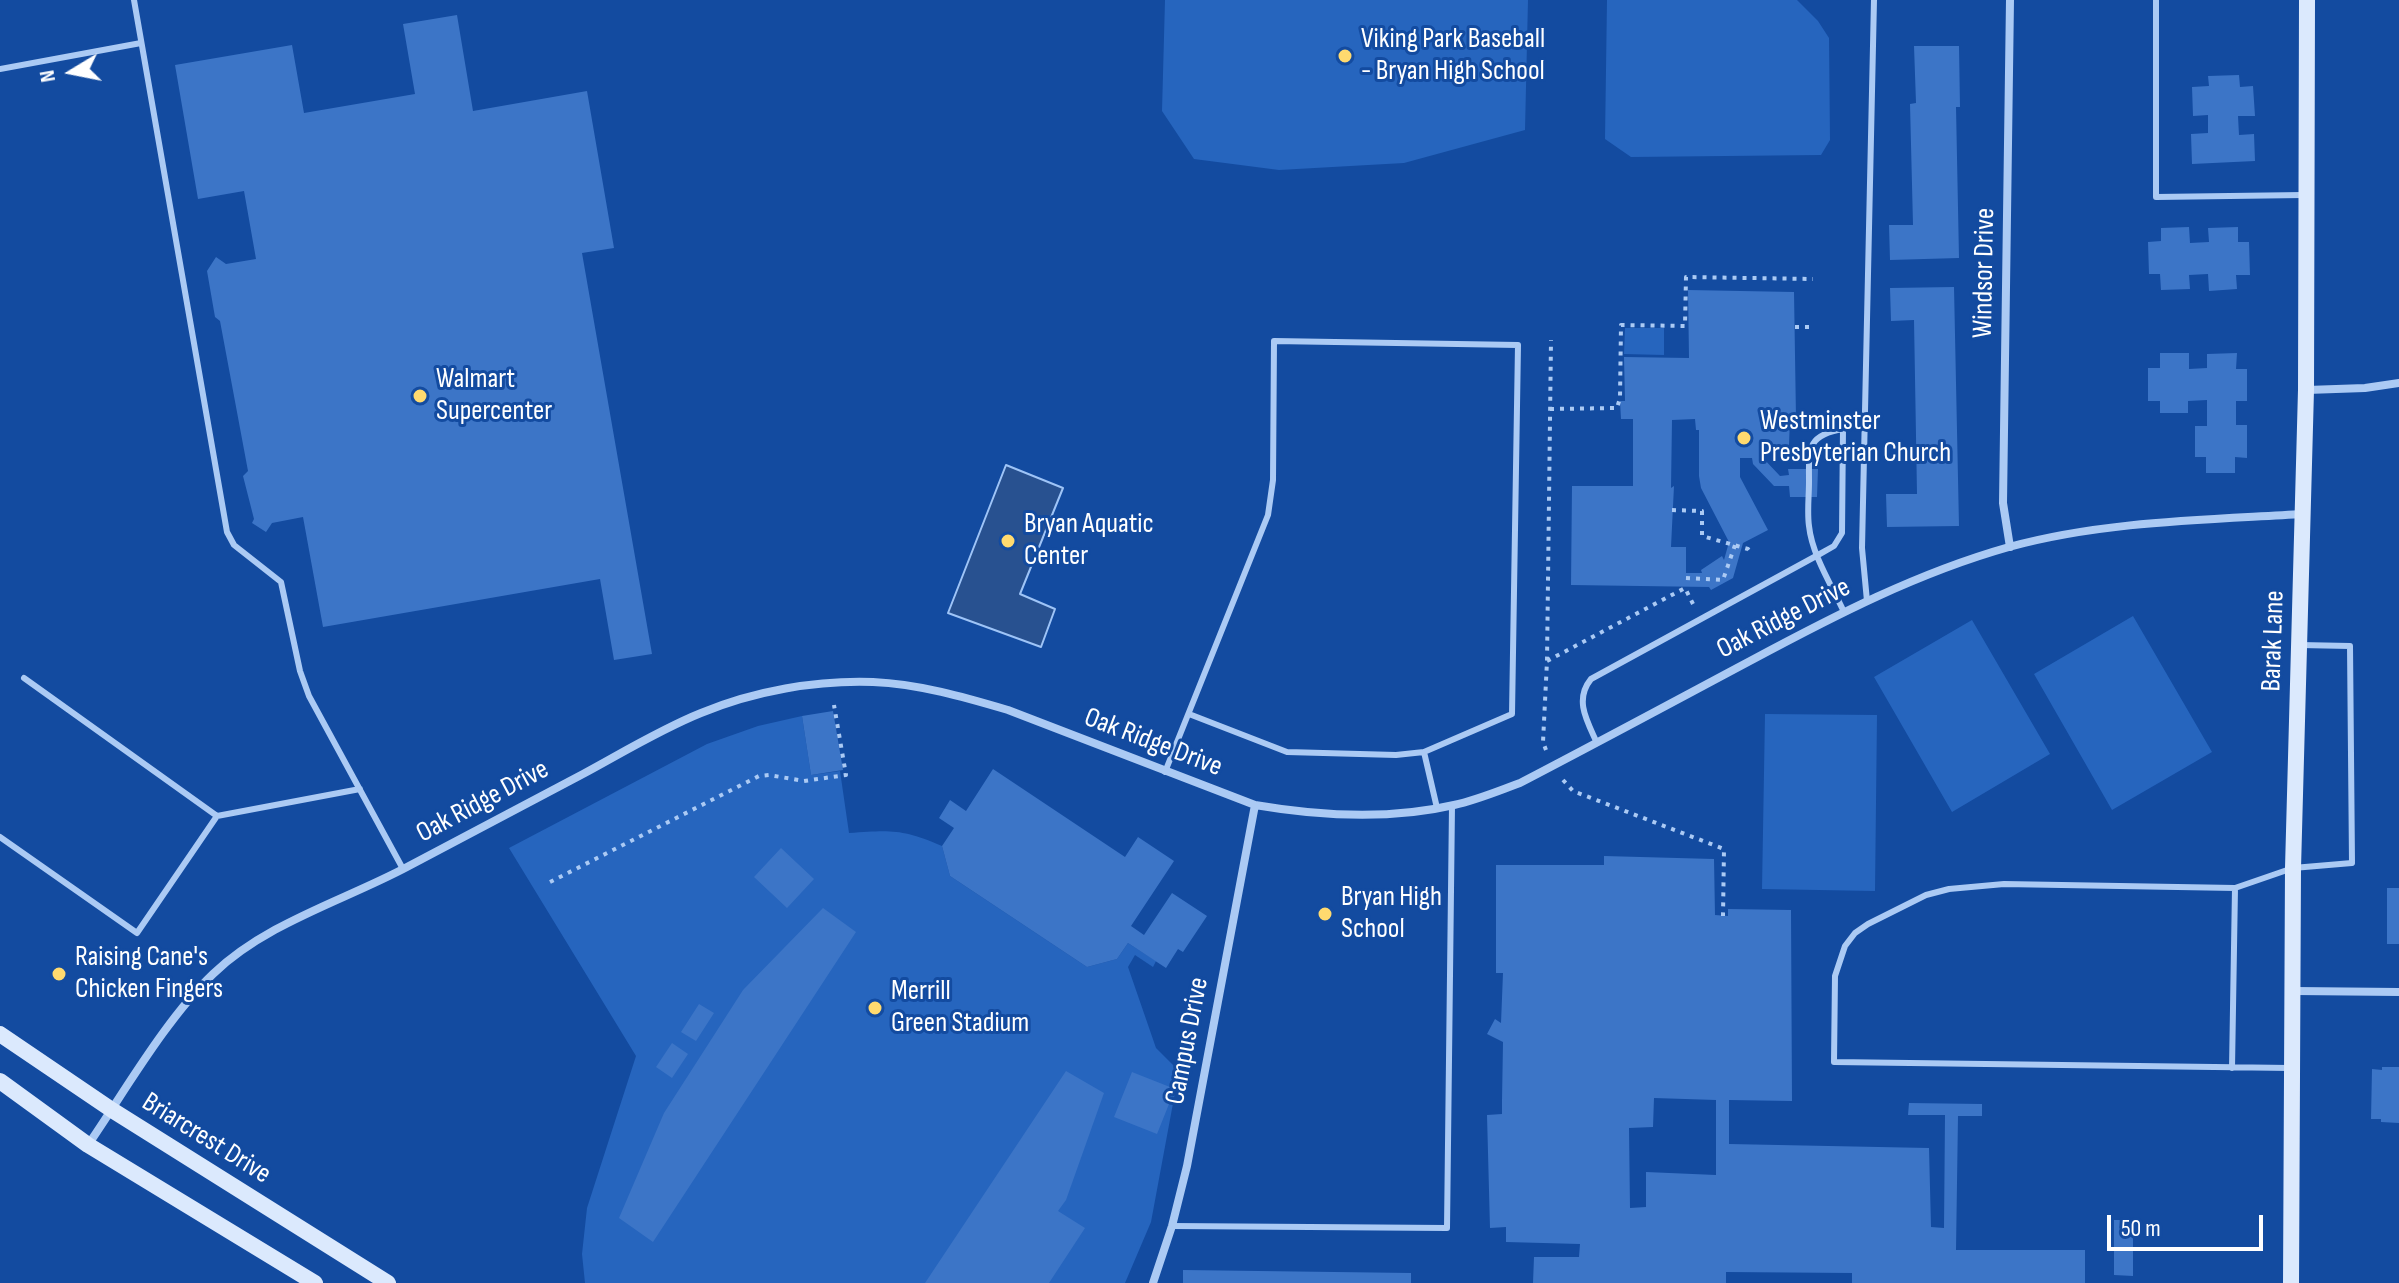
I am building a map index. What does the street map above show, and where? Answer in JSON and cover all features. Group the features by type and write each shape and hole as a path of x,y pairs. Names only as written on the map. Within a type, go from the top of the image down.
{"street":[{"name":"Windsor Drive","path":"2010,0 2003,503 2010,547"},
{"name":"Barak Lane","path":"2291,1283 2295,991 2293,868 2306,390 2307,0"},
{"path":"2306,390 2365,388 2399,383"},
{"name":"Oak Ridge Drive","path":"88,1145 182,1008 233,957 286,925 403,869 700,713 752,696 808,686 874,682 968,698 1008,710 1255,805 1346,814 1437,808 1452,806 1520,783 1844,612 1930,572 2010,547 2086,531 2304,514"},
{"name":"Campus Drive","path":"1153,1283 1187,1166 1255,805"},
{"path":"2295,991 2399,992"},
{"name":"Briarcrest Drive","path":"0,1034 112,1110 388,1283"},
{"path":"0,1081 88,1145 315,1283"}],"lane":[{"path":"134,0 227,532 234,545 281,582 304,682 403,869"},
{"path":"1867,601 1862,548 1874,0"},
{"path":"2156,0 2156,197 2305,195"},
{"path":"0,69 141,43"},
{"path":"1165,772 1262,532 1271,500 1274,341 1518,345 1512,714 1424,752 1396,755 1287,752 1189,714"},
{"path":"1597,743 1582,707 1584,687 1591,679 1700,618 1818,555 1834,546 1842,533 1843,429 1822,435 1809,450 1809,527 1818,555 1844,612"},
{"path":"2293,1068 1834,1062 1835,976 1841,954 1855,933 1909,902 1949,889 2004,884 2235,888 2293,868 2352,863 2350,646 2300,645"},
{"path":"24,678 217,816"},
{"path":"1424,752 1437,808"},
{"path":"1,840 137,933 217,816 360,789"},
{"path":"1172,1226 1447,1228 1452,806"},
{"path":"2232,1068 2235,888"}],"path":[{"path":"1550,409 1617,408 1620,398 1621,325 1685,326 1686,277 1813,279"},
{"path":"1795,327 1813,327"},
{"path":"1546,750 1543,742 1551,340"},
{"path":"1672,510 1702,511 1702,536 1748,549 1751,553"},
{"path":"1686,578 1723,580 1735,545"},
{"path":"1547,661 1685,588 1700,618"},
{"path":"550,882 759,776 804,781 846,775 834,705"},
{"path":"1563,780 1573,791 1724,849 1723,916"}],"shaded area":[{"name":"Viking Park Baseball - Bryan High School","path":"1165,0 1528,0 1525,130 1404,163 1279,170 1194,159 1162,111"},
{"path":"1607,0 1797,0 1818,21 1829,38 1830,140 1821,155 1631,157 1605,139"},
{"path":"1625,328 1664,328 1664,355 1624,354"},
{"name":"Bryan Aquatic Center","path":"1006,465 1063,488 1020,594 1055,609 1041,647 948,613"},
{"path":"2133,616 2212,752 2112,810 2034,674"},
{"path":"1972,620 2050,754 1952,812 1874,677"},
{"path":"1765,714 1877,715 1875,891 1762,889"},
{"name":"Merrill Green Stadium","path":"802,716 811,775 840,771 849,833 897,832 942,846 950,876 1087,967 1117,959 1128,943 1156,961 1153,967 1135,955 1128,967 1156,1048 1179,1071 1151,1222 1125,1283 585,1283 582,1254 587,1208 636,1056 509,848 707,744 758,726"}],"building":[{"name":"Walmart Supercenter","path":"457,15 473,111 587,91 614,248 582,253 652,654 614,660 600,579 323,627 303,517 272,523 266,532 252,523 254,519 243,476 248,471 220,321 215,317 207,271 216,257 226,264 256,259 244,191 198,199 175,65 292,45 304,113 415,94 403,24"},
{"path":"1914,46 1959,46 1960,107 1956,107 1959,258 1890,260 1889,225 1913,225 1910,104 1916,103"},
{"path":"2239,75 2240,87 2253,86 2255,116 2238,116 2239,135 2254,134 2255,161 2192,164 2191,134 2208,133 2208,115 2193,116 2192,87 2209,86 2208,76"},
{"path":"2189,227 2190,243 2209,242 2208,228 2238,227 2238,242 2249,242 2250,275 2236,275 2237,289 2209,291 2208,274 2189,275 2190,289 2161,290 2160,274 2149,274 2148,242 2161,241 2161,228"},
{"path":"1954,287 1959,526 1887,527 1886,494 1917,494 1914,320 1891,321 1890,288"},
{"name":"Westminster Presbyterian Church","path":"1688,290 1794,292 1796,418 1790,419 1789,445 1762,445 1763,458 1780,476 1789,475 1788,469 1818,469 1817,497 1790,497 1789,486 1774,486 1753,464 1752,458 1740,458 1740,477 1768,530 1743,543 1733,578 1711,590 1709,587 1571,585 1572,486 1633,486 1633,419 1621,419 1620,401 1625,401 1624,357 1689,358","holes":["1695,419 1696,430 1699,430 1701,488 1729,542 1724,560 1722,556 1701,570 1702,573 1686,573 1686,547 1671,547 1674,486 1671,488 1672,420"]},
{"path":"2160,353 2189,353 2189,369 2207,368 2207,354 2237,353 2236,369 2247,369 2247,401 2236,401 2236,425 2247,425 2247,458 2235,457 2235,473 2206,473 2206,457 2195,457 2195,426 2207,426 2207,400 2188,401 2188,413 2160,413 2160,401 2148,401 2148,368 2160,368"},
{"path":"833,711 843,770 811,775 802,716"},
{"path":"993,769 1125,857 1138,837 1174,861 1131,926 1144,935 1172,893 1207,916 1183,952 1178,949 1166,968 1128,943 1117,959 1087,967 950,876 942,846 954,828 939,818 950,800 966,811"},
{"path":"781,848 814,879 787,908 754,877"},
{"path":"1604,856 1714,859 1715,915 1728,916 1728,909 1791,910 1792,1101 1729,1100 1729,1144 1929,1148 1931,1227 1944,1228 1945,1115 1908,1115 1909,1103 1982,1104 1982,1116 1958,1116 1956,1250 2085,1250 2085,1283 1852,1283 1852,1273 1726,1272 1726,1283 1533,1283 1534,1257 1579,1257 1580,1244 1506,1242 1506,1227 1490,1228 1487,1115 1502,1114 1503,1042 1487,1034 1495,1019 1501,1023 1503,973 1496,973 1496,865 1604,865","holes":["1654,1098 1716,1100 1716,1175 1646,1172 1646,1207 1630,1208 1629,1128 1653,1127"]},
{"path":"2387,888 2399,888 2399,944 2387,944"},
{"path":"823,908 856,932 653,1242 619,1218 664,1113 743,990"},
{"path":"699,1004 714,1013 696,1041 681,1032"},
{"path":"672,1043 688,1054 672,1078 656,1067"},
{"path":"2382,1067 2399,1067 2399,1123 2371,1119 2372,1069 2382,1070"},
{"path":"1066,1071 1104,1093 1066,1200 1058,1211 1085,1228 1049,1283 925,1283"},
{"path":"1132,1072 1175,1089 1157,1134 1114,1117"},
{"path":"2114,1220 2133,1220 2133,1276 2114,1275"},
{"path":"1183,1270 1411,1273 1411,1283 1183,1283"}],"place":[{"name":"Viking Park Baseball - Bryan High School","path":"1345,56"},
{"name":"Walmart Supercenter","path":"420,396"},
{"name":"Westminster Presbyterian Church","path":"1744,438"},
{"name":"Bryan Aquatic Center","path":"1008,541"},
{"name":"Bryan High School","path":"1325,914"},
{"name":"Raising Cane's Chicken Fingers","path":"59,974"},
{"name":"Merrill Green Stadium","path":"875,1008"}]}
